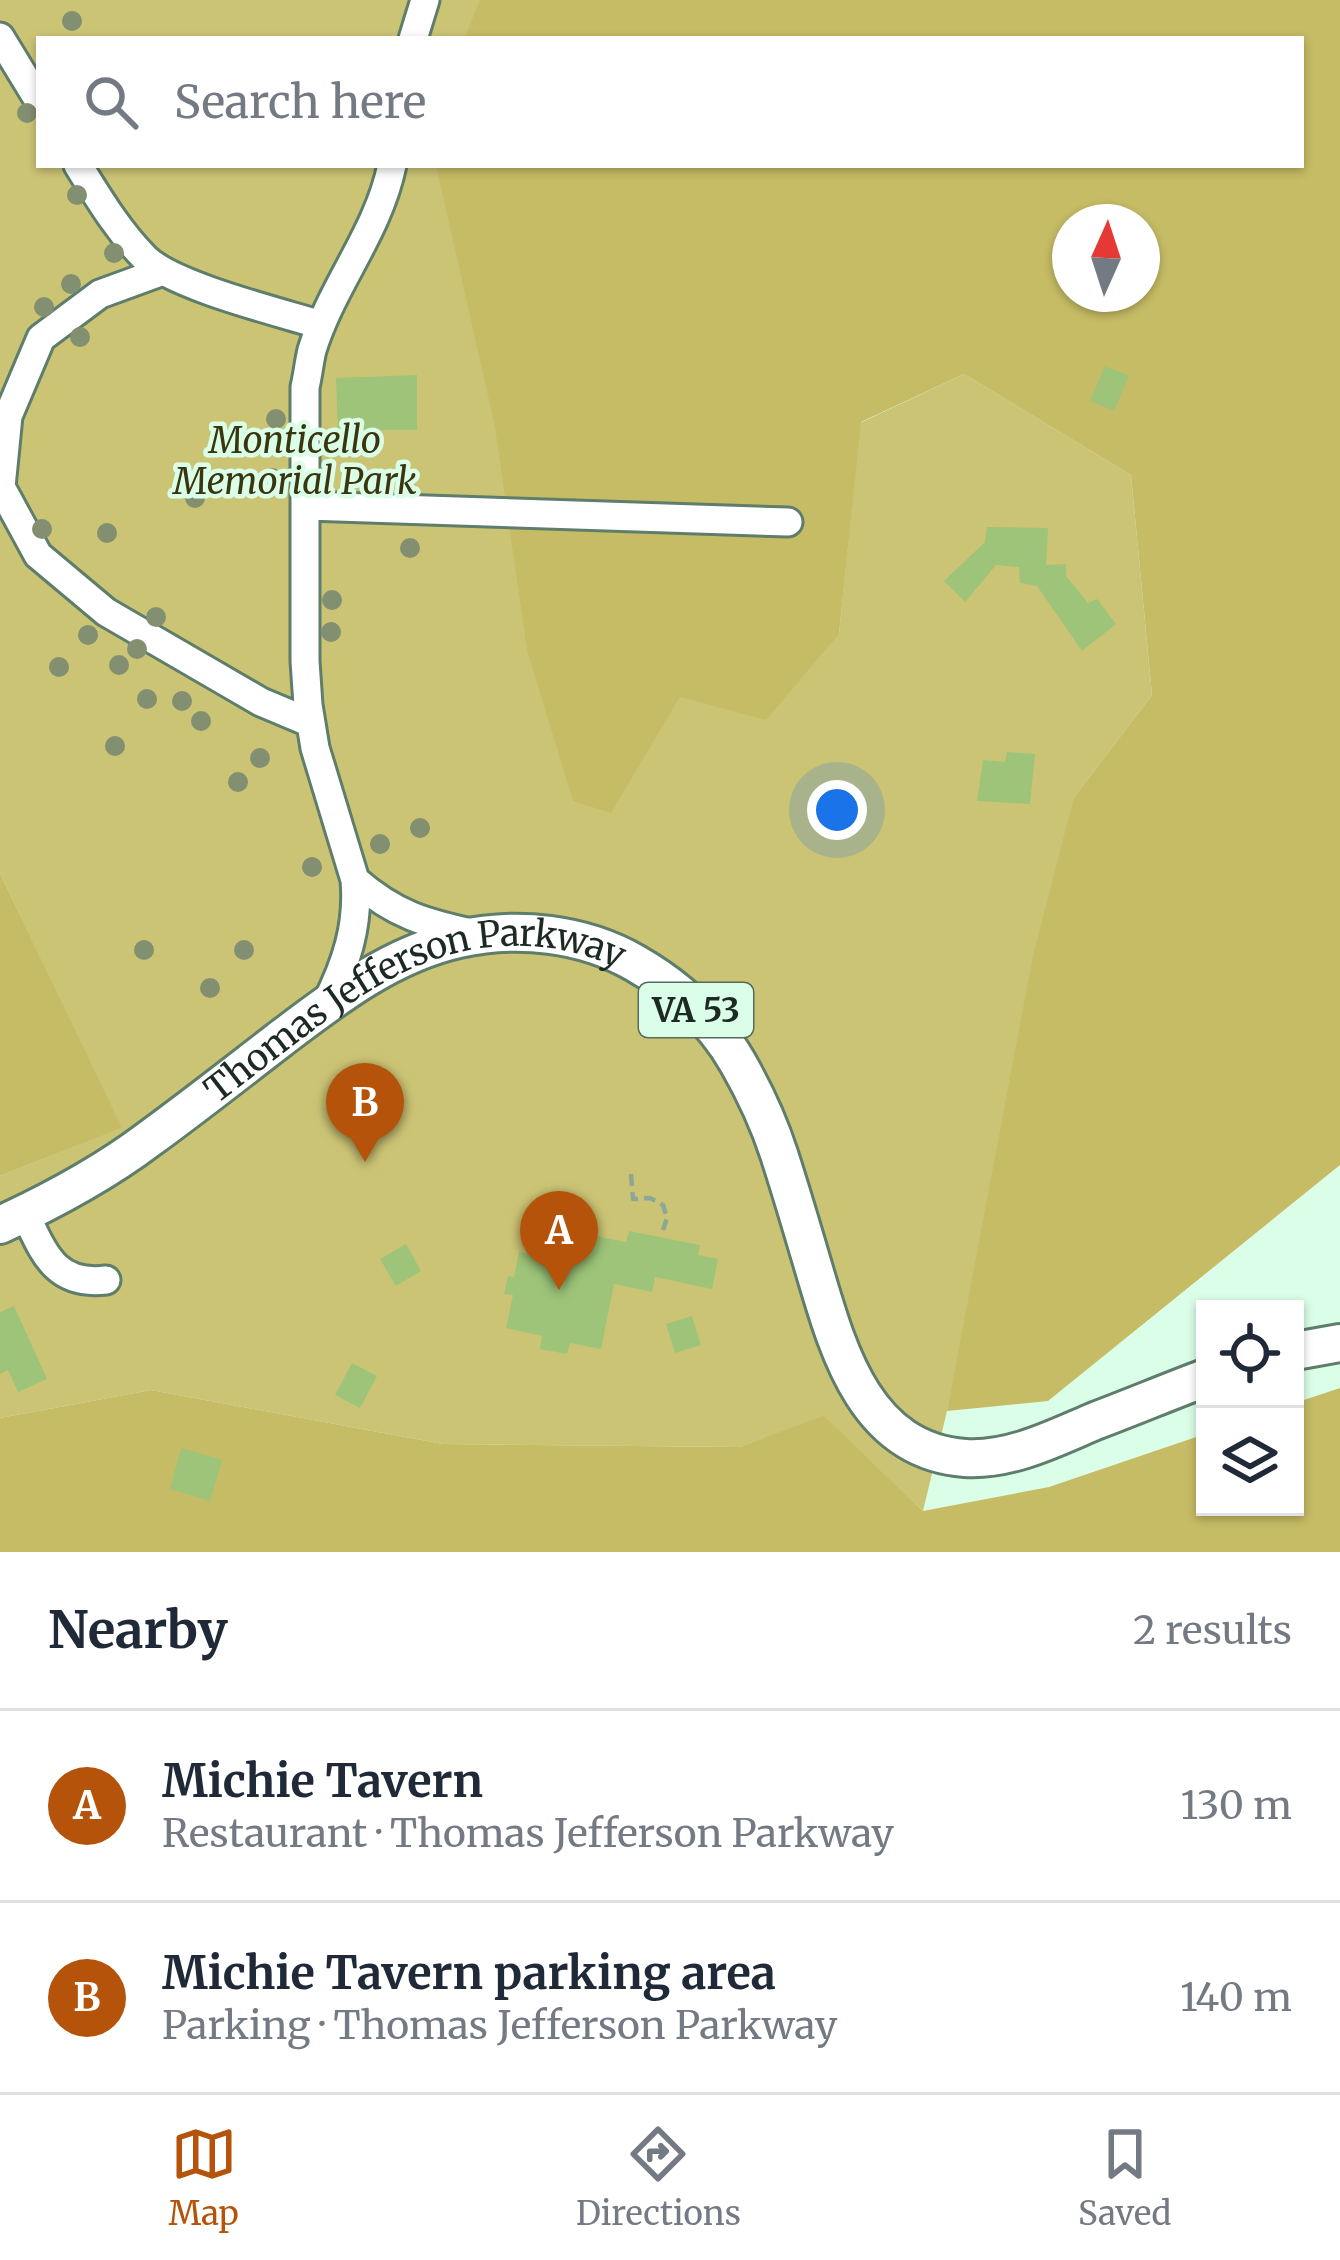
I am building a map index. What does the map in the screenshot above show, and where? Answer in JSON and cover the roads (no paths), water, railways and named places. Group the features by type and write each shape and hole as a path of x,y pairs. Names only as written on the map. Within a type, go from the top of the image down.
{"main road":[{"name":"Thomas Jefferson Parkway","path":"12,1219 86,1181 145,1143 361,980 416,952 455,939 527,933 560,936 620,954 669,985 712,1025 736,1060 778,1148 837,1346 880,1418 902,1437 929,1450 964,1458 1005,1454 1196,1382"},
{"path":"1304,1349 1340,1343"}],"lane":[{"path":"414,36 424,0"},
{"path":"0,38 36,96"},
{"path":"80,168 106,211 146,260 170,276 321,326"},
{"path":"326,1004 342,972 357,903 355,880 311,723 305,661 305,387 321,326 383,202 391,168"},
{"path":"163,271 100,294 40,338 8,416 1,487 38,555 106,612 261,702 311,723"},
{"path":"307,506 788,521"},
{"path":"355,880 403,914 479,935"},
{"path":"12,1219 58,1270 87,1282 106,1280"}],"place":[{"name":"Michie Tavern parking area","path":"365,1162"},
{"name":"Michie Tavern","path":"559,1290"}],"park label":[{"name":"Monticello Memorial Park","path":"295,460"}]}
